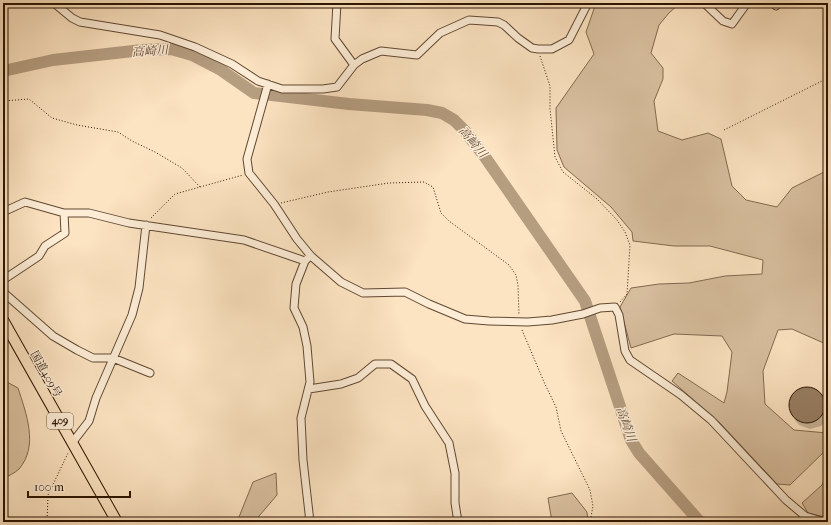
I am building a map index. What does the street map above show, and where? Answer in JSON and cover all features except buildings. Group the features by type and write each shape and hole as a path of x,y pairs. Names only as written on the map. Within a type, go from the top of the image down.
{"highway":[{"name":"国道409号","path":"3,320 117,522"}],"street":[{"path":"54,3 72,18 80,22 160,35 195,47 232,64 252,78 268,84 282,88 322,89 337,87 354,65 362,59 380,51 417,55 440,32 468,20 493,21 504,25 518,38 538,50 552,49 569,40 588,3"},
{"path":"337,3 335,39 354,65"},
{"path":"704,3 723,21 732,24 748,3"},
{"path":"268,84 247,159 249,173 274,204 297,239 311,256 341,282 363,293 405,292 465,319 519,322 552,320 583,314 600,308 615,306 619,315 624,352 630,360 681,395 711,420 786,500 805,516 825,522"},
{"path":"3,212 24,202 64,213 89,213 129,223 244,240 305,261"},
{"path":"3,280 39,256 45,246 65,233 64,213"},
{"path":"72,443 89,421 96,398 132,315 139,288 146,225"},
{"path":"310,522 301,418 310,382 307,346 303,327 294,308 296,284 305,261 311,256"},
{"path":"3,292 53,336 93,358 113,358 150,373"},
{"path":"309,389 341,384 358,378 375,364 391,364 412,379 425,406 449,443 455,473 455,503 458,522"}],"path":[{"path":"538,50 550,86 550,109 555,157 564,172 597,199 617,220 625,232 630,245 627,294 615,306"},
{"path":"724,130 828,78"},
{"path":"3,101 29,99 52,118 77,125 118,132 182,168 200,188"},
{"path":"146,225 155,213 175,194 249,173"},
{"path":"274,204 328,192 389,183 424,182 433,187 441,213 508,265 516,275 518,285 519,322 556,407 561,431 590,490 593,506 590,522"},
{"path":"48,522 48,495 72,443"}],"shaded area":[{"path":"596,3 680,3 659,25 651,53 663,68 663,79 654,101 658,131 682,140 708,133 721,139 732,186 746,200 777,207 792,188 828,170 828,345 792,329 778,330 763,371 765,404 794,430 827,433 828,448 790,485 777,484 720,423 672,381 678,373 724,403 727,392 732,352 722,336 674,334 631,348 620,307 631,288 659,284 689,283 725,276 762,274 763,260 710,246 674,246 633,241 632,232 611,207 564,167 557,150 556,108 594,54 586,32"},
{"path":"3,380 18,388 27,419 30,440 25,460 19,469 3,479"},
{"path":"828,472 828,518 808,513 802,503 822,485"},
{"path":"276,473 277,495 254,522 237,522 253,482"},
{"path":"572,493 587,512 588,522 552,522 548,498"}],"waterway":[{"name":"高崎川","path":"3,71 53,60 142,50 171,49 192,55 221,70 254,93 349,104 427,110 442,113 454,120 465,131 485,157 585,301 631,440 639,453 700,522"}]}
